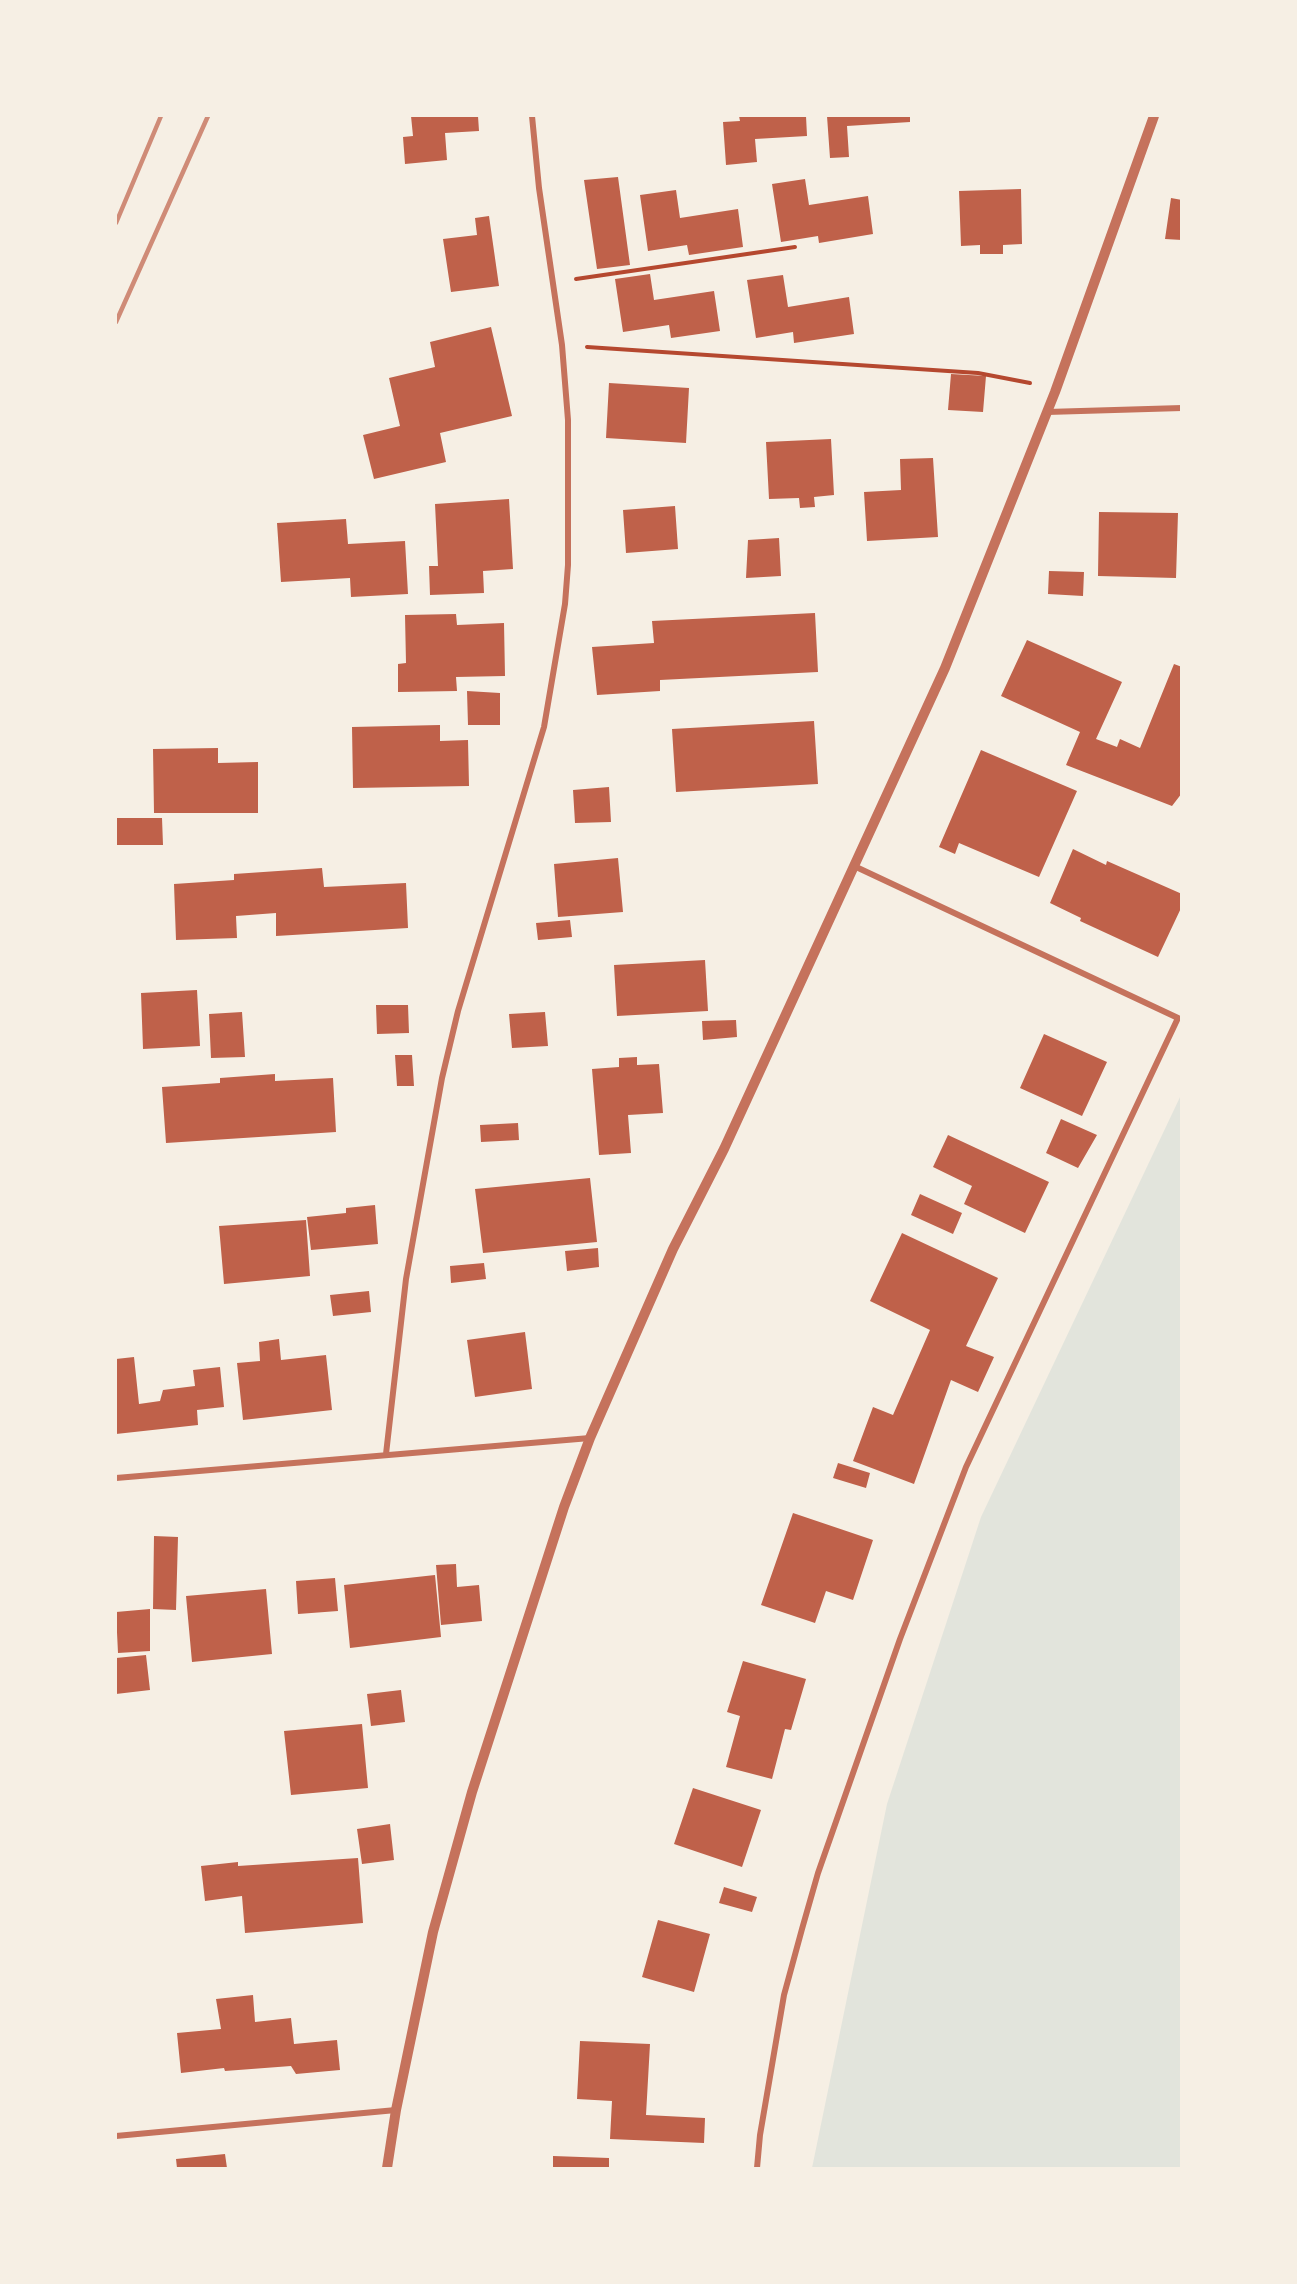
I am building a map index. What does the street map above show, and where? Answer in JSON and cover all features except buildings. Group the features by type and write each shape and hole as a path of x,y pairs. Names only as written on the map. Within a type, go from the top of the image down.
{"street":[{"path":"386,1454 406,1279 442,1078 458,1011 544,727 558,656 568,565 570,448 562,345 538,188 532,116"},
{"path":"387,2169 396,2110 430,1942 472,1792 548,1550 590,1438 673,1249 724,1149 945,668 1047,412 1154,116"},
{"path":"1047,412 1182,408"},
{"path":"854,866 1178,1018"},
{"path":"757,2169 760,2135 784,1995 818,1873 900,1639 966,1467 1182,1011"},
{"path":"116,1478 590,1438"},
{"path":"116,2136 396,2110"}],"path":[{"path":"552,282 795,247"},
{"path":"562,345 734,355 978,374 1056,387"}],"shaded area":[{"path":"1181,1095 1181,2168 812,2168 887,1804 981,1517"}],"railway":[{"path":"116,223 161,116"},
{"path":"116,322 208,116"}]}
